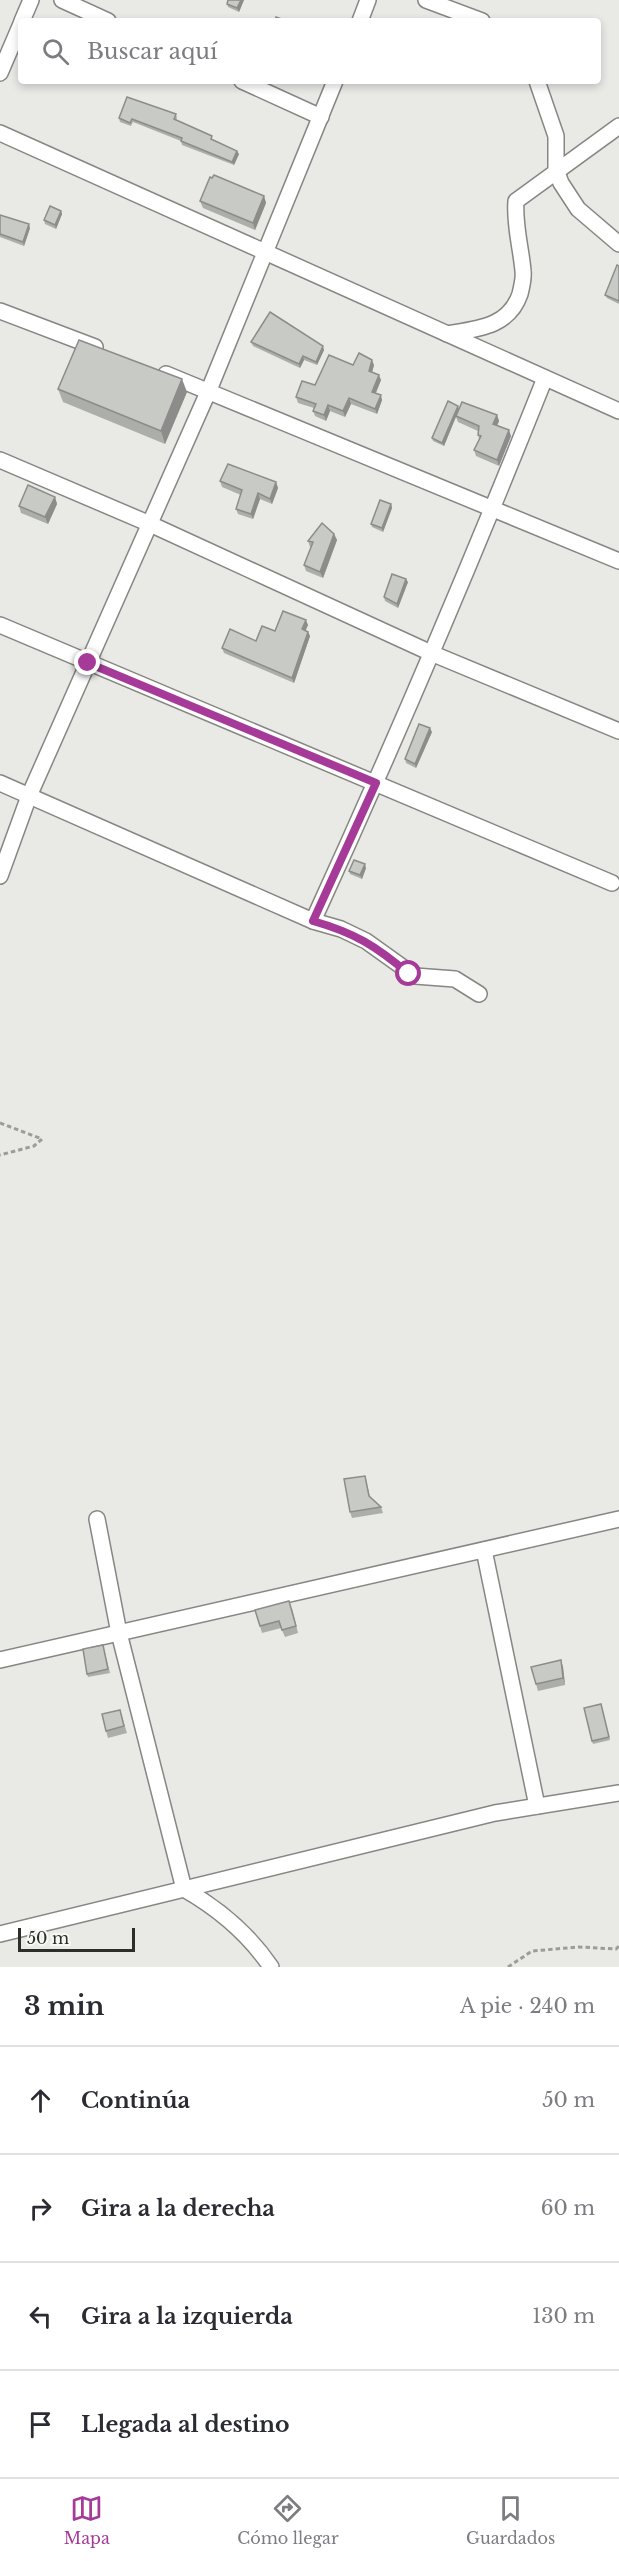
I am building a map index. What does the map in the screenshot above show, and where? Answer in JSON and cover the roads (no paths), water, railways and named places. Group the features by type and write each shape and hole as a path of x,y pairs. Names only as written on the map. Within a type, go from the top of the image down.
{"street":[{"path":"24,18 31,0"},
{"path":"62,0 101,18"},
{"path":"361,18 369,0"},
{"path":"426,0 474,18"},
{"path":"0,73 18,31"},
{"path":"249,84 321,117"},
{"path":"0,876 28,796 209,390 335,84"},
{"path":"538,84 556,136 556,170 561,183 578,209 619,244"},
{"path":"447,333 480,329 502,320 516,306 524,274 514,216 516,201 619,126"},
{"path":"0,133 619,411"},
{"path":"0,311 110,353"},
{"path":"154,369 619,561"},
{"path":"313,921 376,783 493,509 544,378"},
{"path":"0,460 150,524 431,653 619,731"},
{"path":"0,625 612,883"},
{"path":"0,783 313,921 340,929 366,941 415,976 455,979 479,994"},
{"path":"97,1519 119,1633 184,1889 210,1904 231,1921 258,1947 271,1967"},
{"path":"0,1660 619,1519"},
{"path":"484,1550 537,1806"},
{"path":"0,1934 484,1816 619,1793"}]}
